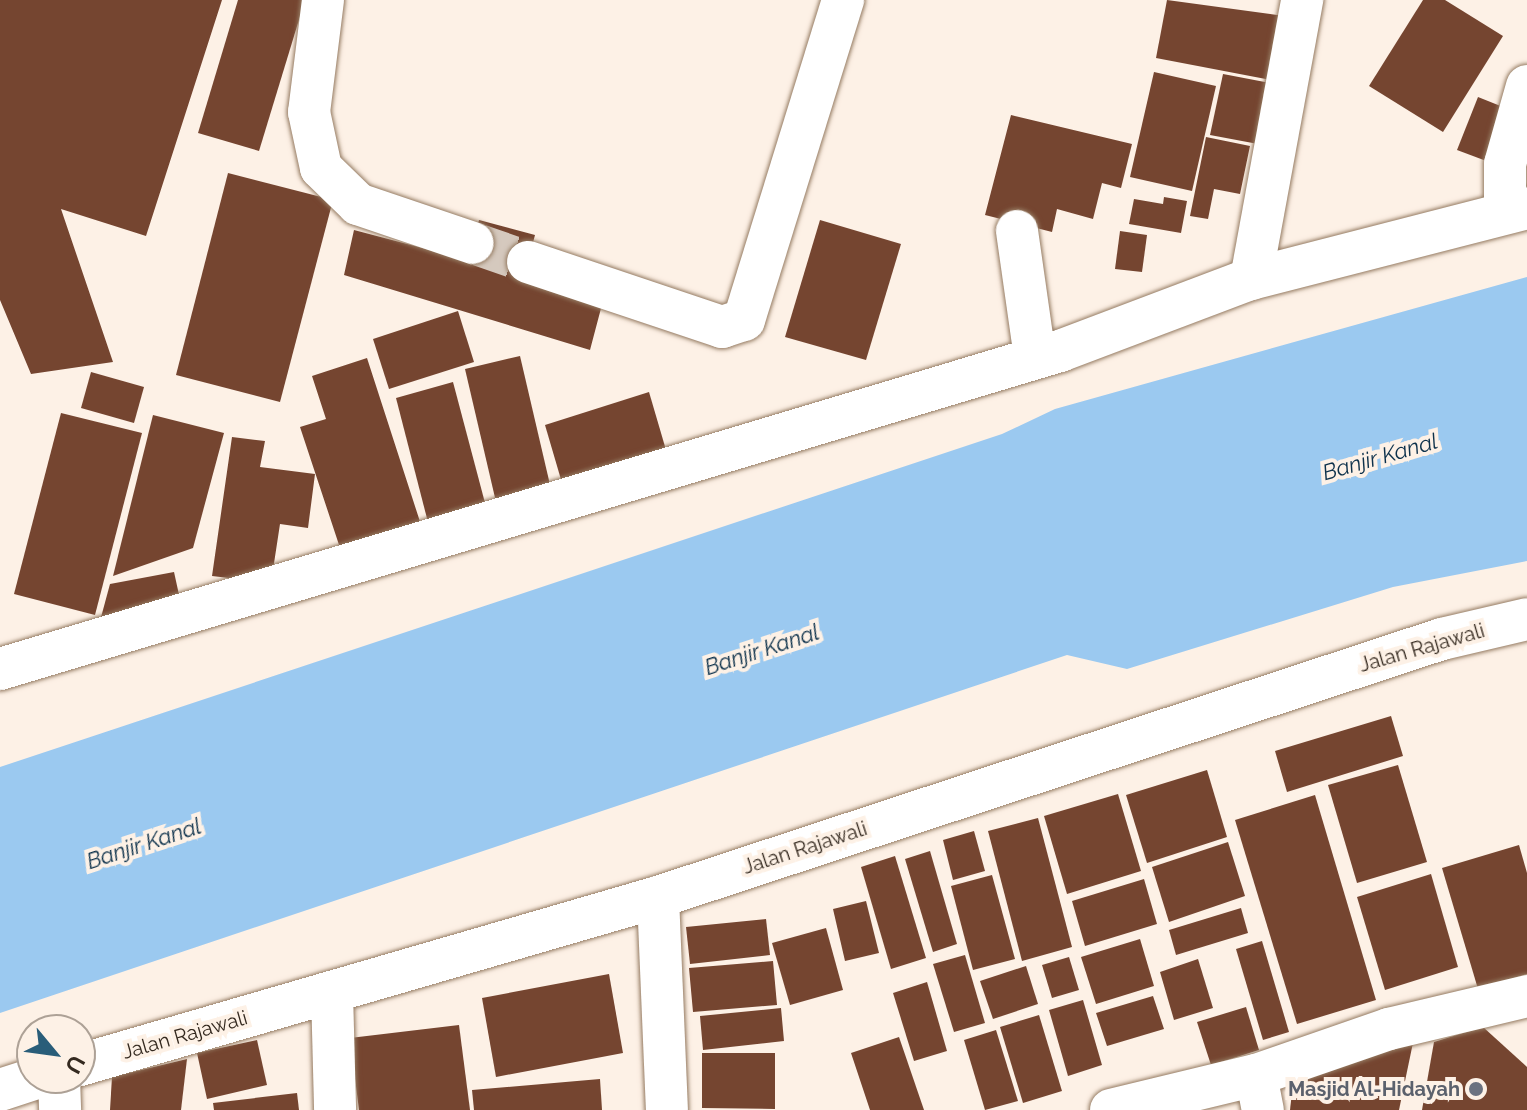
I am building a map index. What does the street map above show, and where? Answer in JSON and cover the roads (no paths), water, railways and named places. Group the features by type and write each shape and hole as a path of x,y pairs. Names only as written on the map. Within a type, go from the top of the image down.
{"street":[{"path":"323,0 309,112 321,168 358,204 473,243"},
{"path":"528,262 722,327 744,320 843,0"},
{"path":"1251,279 1302,0"},
{"path":"0,669 1035,358 1251,279 1516,210 1505,164 1527,86"},
{"path":"1017,231 1035,358"},
{"name":"Jalan Rajawali","path":"96,1060 658,897 1442,639 1527,619"},
{"path":"658,897 667,1110"},
{"path":"332,992 335,1110"},
{"path":"1111,1110 1260,1093 1389,1029 1527,996"}],"water":[{"name":"Banjir Kanal","path":"1527,277 1527,561 1393,587 1127,669 1067,655 0,1013 0,767 1002,434 1055,409"}],"tunnel":[{"path":"473,243 528,262"}],"place":[{"name":"Masjid Al-Hidayah","path":"1476,1089"}]}
